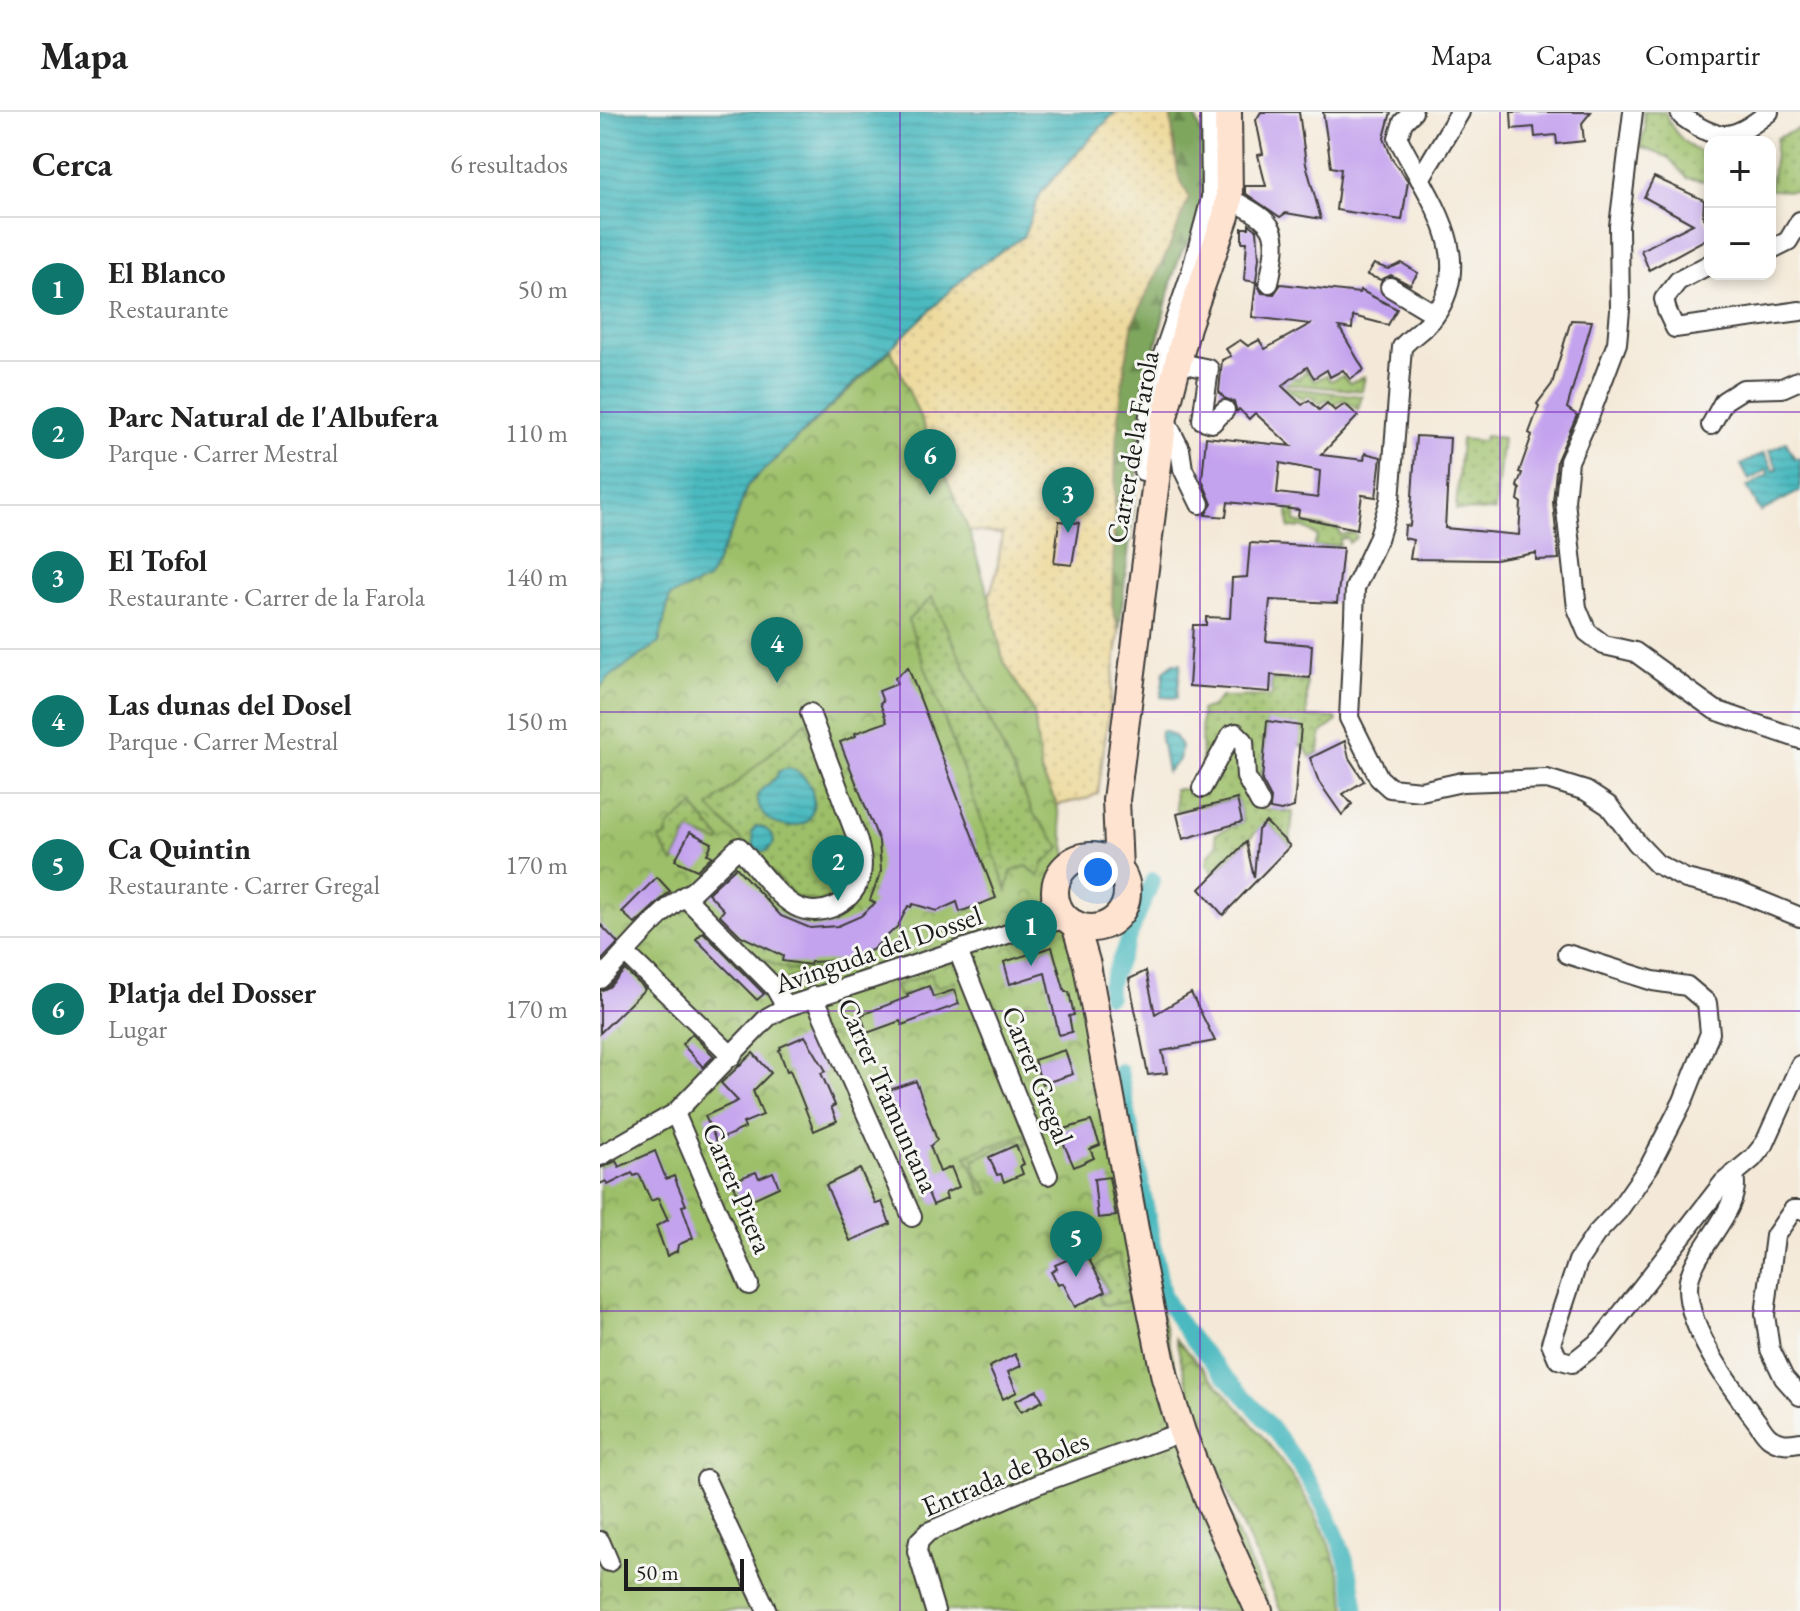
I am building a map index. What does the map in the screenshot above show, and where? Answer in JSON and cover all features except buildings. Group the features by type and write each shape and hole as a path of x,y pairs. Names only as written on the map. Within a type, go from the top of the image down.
{"street":[{"path":"1143,471 1152,387 1190,276 1211,198 1210,112"},
{"name":"Carrer de la Farola","path":"1116,800 1164,417 1176,362 1221,236 1229,198 1228,112"},
{"path":"1413,112 1403,122 1398,138 1449,237 1453,265 1447,292 1435,314 1402,347 1390,500 1378,539 1355,588 1349,718 1379,778 1390,788 1421,791 1462,782 1547,779 1586,791 1609,806 1657,864 1686,879 1739,892 1800,917"},
{"path":"1420,179 1460,112"},
{"path":"1633,112 1619,226 1620,310 1617,343 1569,461 1565,501 1577,608 1587,632 1604,645 1635,652 1715,710 1800,739"},
{"path":"1680,112 1706,134 1730,135 1753,125 1769,112"},
{"path":"1229,198 1261,215 1272,227 1277,241 1269,283"},
{"path":"1776,247 1788,241 1800,221"},
{"path":"1704,267 1678,281 1664,299 1675,328 1800,311"},
{"path":"1390,287 1435,314"},
{"path":"1176,362 1209,369 1202,420 1212,423 1225,410"},
{"path":"1711,425 1724,401 1743,389 1782,388 1800,380"},
{"path":"1164,417 1180,449 1183,469 1200,504"},
{"path":"600,979 641,936 739,847 784,898 796,906 812,912 827,910 852,893 860,880 861,852 810,713"},
{"path":"1202,788 1231,735 1236,733 1244,741 1246,777 1260,803"},
{"path":"1084,856 1116,800"},
{"path":"1071,922 1093,928 1112,921 1121,913 1126,902 1127,890 1119,869 1116,800"},
{"path":"1119,869 1103,857 1074,859 1058,875 1055,896 1059,909 1071,922 1087,965 1165,1378 1209,1501 1259,1611"},
{"path":"684,896 775,988 786,1007"},
{"path":"1032,926 1055,896"},
{"path":"1095,1010 1098,965 1112,921"},
{"name":"Avinguda del Dossel","path":"600,1156 675,1113 768,1017 786,1007 1032,926 1071,922"},
{"name":"Carrer Gregal","path":"958,951 1048,1175"},
{"path":"626,954 732,1056"},
{"path":"1567,954 1653,981 1687,986 1707,1003 1710,1033 1683,1101 1650,1165 1578,1261 1551,1343 1558,1359 1572,1363 1601,1340 1723,1183 1734,1176 1765,1143 1800,1065"},
{"name":"Carrer Tramuntana","path":"814,996 912,1217"},
{"name":"Carrer Pitera","path":"675,1113 749,1285"},
{"path":"1734,1176 1736,1186 1730,1203 1693,1268 1688,1289 1695,1320 1727,1384 1768,1437 1784,1444 1800,1442"},
{"path":"1800,1210 1793,1210 1775,1236 1765,1315 1770,1349 1784,1378 1800,1396"},
{"name":"Entrada de Boles","path":"935,1611 917,1551 919,1541 928,1532 1038,1484 1182,1432"},
{"path":"706,1480 767,1611"},
{"path":"600,1541 609,1562"}],"green space":[{"path":"1170,112 1194,112 1206,148 1200,225 1181,253 1172,279 1142,407 1119,633 1112,605 1116,445 1123,377 1133,322 1169,248 1189,197 1178,175"},
{"path":"1643,112 1665,112 1682,139 1704,153 1704,181 1687,178 1668,157 1640,147 1645,129"},
{"path":"1800,128 1800,191 1776,190 1777,138"},
{"path":"891,350 969,531 989,597 1003,660 1034,713 1041,772 1057,805 1144,1244 1190,1425 1271,1611 600,1611 600,688 608,678 659,643 669,596 708,580 733,528 747,486"},
{"path":"1307,371 1314,381 1327,375 1330,381 1343,375 1350,383 1365,376 1362,391 1247,380 1290,373 1296,379"},
{"path":"1248,383 1362,396 1358,410 1343,400 1335,405 1326,399 1321,404 1307,395 1303,400 1294,393 1285,396"},
{"path":"1485,436 1503,438 1495,511 1456,510 1461,439 1483,441"},
{"path":"1296,506 1295,522 1339,529 1340,535 1354,533 1357,537 1349,543 1347,538 1340,539 1340,545 1313,547 1318,536 1304,528 1289,528 1288,508"},
{"path":"932,597 1033,813 1061,848 1043,864 1039,877 1027,866 1011,872 1007,890 908,620"},
{"path":"1271,679 1307,682 1307,717 1336,718 1337,721 1321,733 1319,752 1310,757 1306,749 1267,722 1260,808 1293,812 1290,846 1266,822 1214,874 1207,864 1208,856 1217,845 1215,834 1243,822 1237,799 1176,811 1174,789 1202,789 1201,710 1212,707 1221,697 1272,696"},
{"path":"806,722 852,849 854,874 841,894 819,902 796,897 709,807"},
{"path":"693,806 722,841 720,843 689,831 673,863 659,839 665,838 669,826"},
{"path":"751,952 775,965 799,972 801,968 823,969 854,963 856,968 804,974 774,984"},
{"path":"932,973 932,981 938,987 955,981 957,988 933,997 899,996 894,986"},
{"path":"1024,1134 1027,1142 1022,1145 1018,1140 974,1159 977,1174 990,1193 983,1194 966,1155"},
{"path":"1119,1254 1130,1301 1106,1305 1099,1296 1108,1291 1096,1267"},
{"path":"1176,1339 1258,1430 1305,1497 1339,1571 1347,1611 1281,1611 1208,1444"}],"sand":[{"path":"1115,112 1170,112 1178,175 1189,197 1169,248 1133,322 1123,377 1116,445 1112,605 1119,633 1098,793 1057,805 1041,772 1034,746 1034,713 1003,660 989,597 1002,534 969,531 947,551 600,688 669,596 733,528 747,486 971,271 1023,237 1041,192"}],"water":[{"path":"600,112 1115,112 1041,192 1023,237 971,271 747,486 733,528 708,580 670,596 659,643 608,678 600,688"},
{"path":"1786,442 1795,459 1800,457 1800,491 1761,512 1747,487 1769,474 1767,470 1749,480 1741,465 1764,453 1774,471 1778,469 1769,451"},
{"path":"1174,663 1181,663 1177,698 1161,697 1164,671"},
{"path":"1163,731 1174,736 1181,746 1179,760 1167,772 1160,733"},
{"path":"789,768 808,783 813,805 808,821 783,826 763,814 757,798 779,771"},
{"path":"756,826 766,829 772,837 774,843 767,851 754,847 752,832"}],"waterway":[{"path":"1109,996 1109,985 1153,880"},
{"path":"1120,1071 1163,1294 1192,1339 1271,1427 1305,1475 1344,1554 1357,1611"}],"place":[{"name":"Platja del Dosser","path":"930,495"},
{"name":"El Tofol","path":"1068,533"},
{"name":"Las dunas del Dosel","path":"777,683"},
{"name":"Parc Natural de l'Albufera","path":"838,901"},
{"name":"El Blanco","path":"1031,966"},
{"name":"Ca Quintin","path":"1076,1277"}]}
